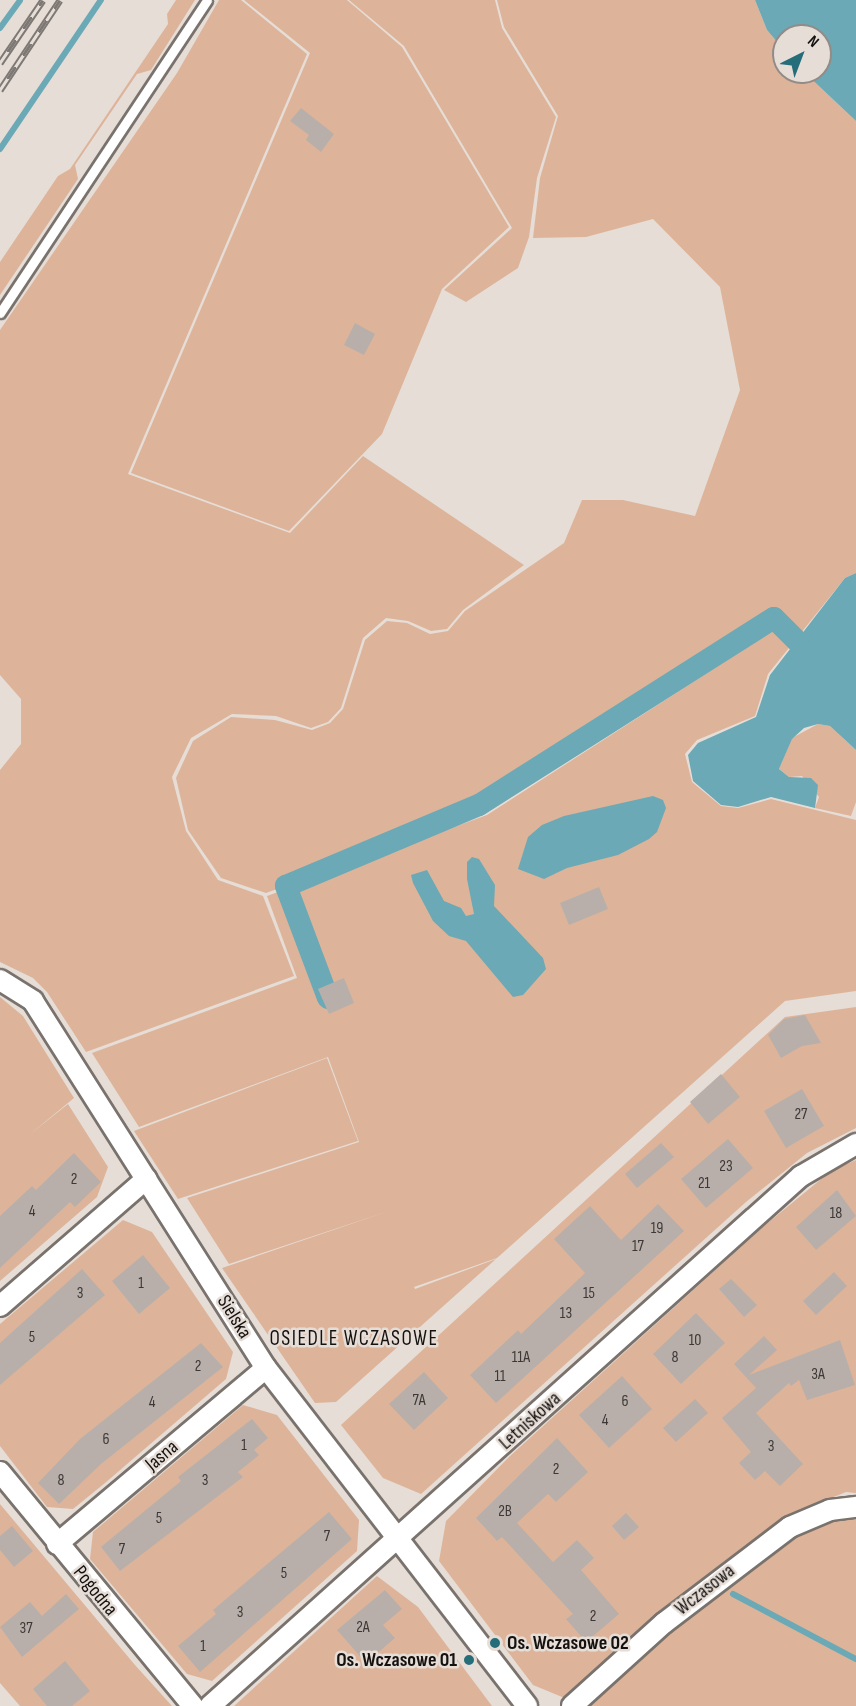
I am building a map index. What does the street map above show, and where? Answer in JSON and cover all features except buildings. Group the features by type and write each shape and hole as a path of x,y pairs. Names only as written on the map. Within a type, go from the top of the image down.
{"street":[{"name":"Sielska","path":"0,980 33,1001 266,1368 527,1706"},
{"name":"Letniskowa","path":"210,1706 801,1176 856,1144"},
{"path":"0,1306 146,1179"},
{"name":"Jasna","path":"57,1544 266,1368"},
{"name":"Pogodna","path":"0,1472 57,1544 193,1706"},
{"name":"Wczasowa","path":"572,1706 672,1616 790,1527 822,1512 856,1507"}],"lane":[{"path":"0,313 207,0"}],"shaded area":[{"path":"176,0 195,0 151,70 137,74 75,165 78,179 0,295 0,262 58,176 70,169 168,24 167,14"},
{"path":"219,0 241,0 307,54 128,474 290,533 363,456 524,565 463,610 447,629 431,631 408,621 386,618 363,638 341,708 328,722 311,728 276,716 232,714 191,738 172,777 186,831 218,880 263,896 294,976 86,1052 47,992 33,978 0,962 0,770 21,744 21,699 0,675 0,330 177,73"},
{"path":"244,0 347,0 402,47 509,227 442,289 382,434 289,531 131,473 310,53"},
{"path":"349,0 495,0 502,28 556,117 537,178 529,237 518,268 466,302 444,290 512,228 404,46"},
{"path":"497,0 755,0 767,30 772,36 772,84 817,84 856,121 856,573 845,578 768,674 755,716 697,740 685,754 692,782 721,806 738,808 771,799 856,820 856,991 785,1001 497,1258 414,1287 415,1289 496,1259 336,1402 315,1403 222,1268 386,1212 229,1264 187,1198 359,1142 328,1057 139,1127 92,1053 297,978 267,896 487,815 749,646 486,813 266,893 221,878 188,830 176,778 193,741 231,717 275,720 312,730 330,723 343,709 365,640 387,621 407,623 430,634 448,631 465,611 564,543 582,500 623,500 695,516 740,390 720,287 653,219 586,237 533,238 540,178 558,116 504,27"},
{"path":"818,724 830,726 856,750 856,802 851,816 815,808 819,797 802,776 789,777 779,769 792,738"},
{"path":"0,997 23,1016 74,1098 29,1135 68,1104 108,1167 97,1197 0,1281"},
{"path":"856,1007 856,1128 807,1153 746,1202 421,1494 383,1478 341,1425 785,1017"},
{"path":"327,1058 358,1141 178,1199 134,1131"},
{"path":"856,1160 856,1493 846,1492 784,1517 656,1618 567,1699 533,1685 439,1561 446,1521 510,1456 764,1226 831,1171"},
{"path":"123,1220 152,1232 233,1352 226,1379 73,1509 47,1507 0,1446 0,1324"},
{"path":"243,1405 277,1415 359,1520 357,1551 212,1681 187,1674 90,1559 93,1532"},
{"path":"0,1504 172,1706 20,1706 0,1683"},
{"path":"842,1517 856,1519 856,1706 588,1706 671,1628 749,1567 804,1530"},
{"path":"377,1576 418,1607 492,1706 234,1706"}],"water":[{"path":"755,0 856,0 856,121 817,84 832,84 832,24 772,24 772,36 767,30"},
{"path":"856,573 856,750 830,726 818,724 804,728 792,739 779,769 789,777 811,778 818,785 815,808 771,797 738,807 721,805 693,781 688,755 698,743 756,717 770,675 845,578"},
{"path":"653,796 663,800 666,808 657,832 649,839 618,855 567,868 544,879 518,869 528,837 542,825 564,816"},
{"path":"472,857 479,859 495,885 494,906 543,958 546,969 523,995 513,997 466,941 449,936 433,921 413,883 411,875 427,870 444,901 461,908 466,916 474,914 467,879 467,862"}],"waterway":[{"path":"0,28 20,0"},
{"path":"0,149 101,0"},
{"path":"328,998 286,886 479,805 774,618 797,641"},
{"path":"733,1594 856,1659"}],"railway":[{"path":"0,63 43,0"},
{"path":"0,90 60,0"}],"place":[{"name":"Os. Wczasowe 02","path":"495,1643"},
{"name":"Os. Wczasowe 01","path":"469,1660"}],"district":[{"name":"OSIEDLE WCZASOWE","path":"354,1339"}]}
